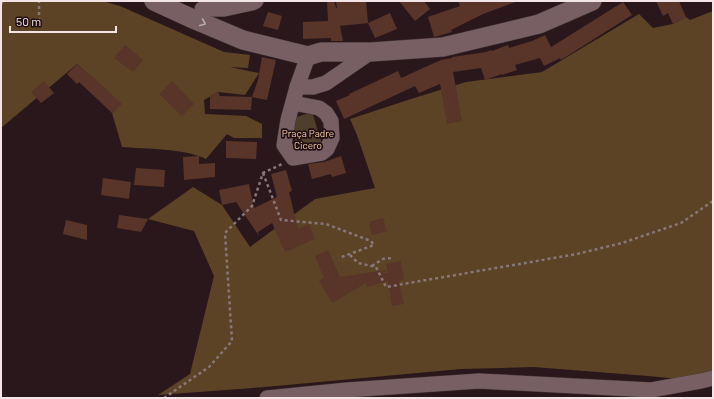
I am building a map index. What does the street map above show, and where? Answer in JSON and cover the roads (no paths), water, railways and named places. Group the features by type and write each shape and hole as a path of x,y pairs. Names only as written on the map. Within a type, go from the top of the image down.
{"street":[{"path":"154,1 243,40 313,51 371,52 443,47 539,24 592,1"},
{"path":"182,1 237,24 313,51"},
{"path":"202,10 224,9 256,1"},
{"path":"293,103 319,108 326,113 331,120 332,138 327,150 322,153 293,158 284,145 288,120 297,87 313,51"},
{"path":"297,87 313,87 326,83 371,52"},
{"path":"267,398 347,390 479,381 652,390 713,378"}],"park label":[{"name":"Praça Padre Cicero","path":"308,138"}]}
